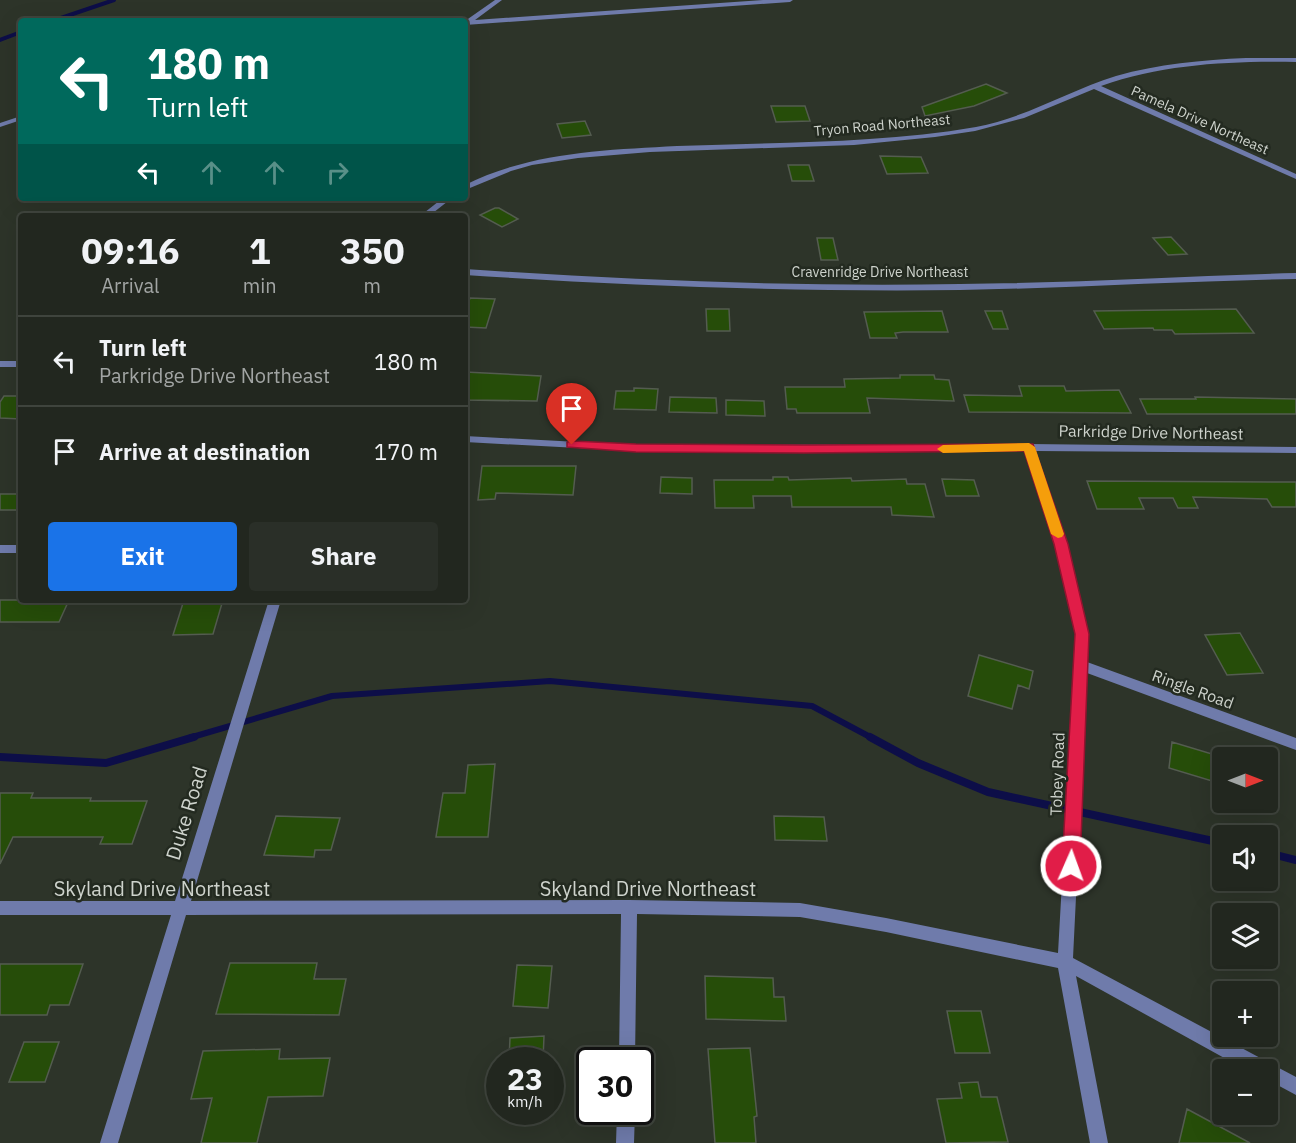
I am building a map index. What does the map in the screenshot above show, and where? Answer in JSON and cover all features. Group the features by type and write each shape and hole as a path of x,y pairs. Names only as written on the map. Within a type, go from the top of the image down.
{"street":[{"path":"468,22 499,0"},
{"path":"468,23 790,0"},
{"name":"Tryon Road Northeast","path":"468,186 490,173 526,162 605,153 891,140 978,129 1011,120 1094,86 1134,74 1198,64 1296,60"},
{"name":"Pamela Drive Northeast","path":"1094,86 1296,177"},
{"path":"0,125 18,119"},
{"path":"428,213 444,201"},
{"name":"Cravenridge Drive Northeast","path":"468,272 636,281 844,287 1098,284 1296,276"},
{"path":"0,364 18,364"},
{"name":"Parkridge Drive Northeast","path":"468,439 636,448 1029,447 1296,450"},
{"name":"Tobey Road","path":"1029,447 1061,544 1082,634 1065,962 1099,1143"},
{"path":"0,549 18,549"},
{"name":"Duke Road","path":"109,1143 273,603"},
{"name":"Ringle Road","path":"1080,665 1296,744"},
{"path":"627,1047 629,907"},
{"name":"Skyland Drive Northeast","path":"0,908 629,907 800,910 886,924 1065,962 1246,1059"},
{"name":"Skyland Drive Northeast","path":"1278,1076 1296,1086"},
{"path":"626,1125 626,1143"}],"building":[{"path":"986,84 1007,93 974,106 925,116 922,107"},
{"path":"771,106 805,106 810,121 776,122"},
{"path":"585,121 591,135 562,138 557,124"},
{"path":"880,156 921,157 928,173 887,174"},
{"path":"788,165 809,165 814,181 792,181"},
{"path":"495,208 518,219 502,227 480,215"},
{"path":"1171,237 1187,254 1168,255 1153,238"},
{"path":"817,238 833,238 838,260 821,260"},
{"path":"470,298 495,299 486,328 468,327"},
{"path":"706,309 729,309 730,331 707,331"},
{"path":"1236,309 1254,333 1175,334 1172,330 1154,330 1153,328 1104,329 1094,311"},
{"path":"942,311 948,332 895,333 897,338 870,338 864,312"},
{"path":"985,311 1002,311 1008,329 993,329"},
{"path":"468,372 541,376 537,401 468,400"},
{"path":"900,375 934,375 935,379 949,380 954,401 867,398 870,413 797,413 796,409 787,409 785,387 845,387 844,379 900,378"},
{"path":"1019,386 1064,386 1066,391 1119,390 1131,413 969,412 964,395 1022,396"},
{"path":"634,388 658,389 656,410 614,409 616,391 634,391"},
{"path":"4,396 18,396 18,419 0,418 0,402"},
{"path":"670,397 716,398 717,413 669,412"},
{"path":"1195,397 1296,399 1296,414 1147,414 1140,399 1196,399"},
{"path":"726,400 764,401 765,416 726,415"},
{"path":"482,466 576,466 573,495 496,493 495,499 478,500"},
{"path":"661,477 692,478 692,494 660,493"},
{"path":"773,477 788,477 789,480 851,478 852,481 906,479 907,484 925,484 934,517 892,515 891,507 792,507 791,496 753,496 754,508 715,508 714,480 773,480"},
{"path":"942,479 974,480 979,496 946,496"},
{"path":"1087,481 1296,482 1296,507 1272,507 1267,499 1193,497 1198,508 1178,508 1173,498 1139,498 1144,509 1097,509"},
{"path":"0,494 18,494 18,510 0,510"},
{"path":"0,600 18,600 18,603 68,603 59,622 0,622"},
{"path":"183,603 222,603 213,634 173,635"},
{"path":"1240,633 1263,673 1227,675 1205,635"},
{"path":"979,655 1033,671 1029,689 1018,685 1012,709 968,696"},
{"path":"1172,742 1212,754 1212,781 1169,768"},
{"path":"495,764 488,837 436,837 443,793 465,793 468,765"},
{"path":"0,793 33,793 31,798 147,801 132,844 100,844 103,837 13,837 0,864"},
{"path":"276,816 340,818 331,850 315,850 314,857 264,855"},
{"path":"774,816 824,817 827,841 775,840"},
{"path":"230,963 317,963 314,979 346,979 339,1015 216,1014"},
{"path":"0,964 83,964 69,1005 50,1005 47,1015 0,1015"},
{"path":"517,965 552,966 548,1008 513,1006"},
{"path":"705,976 773,978 774,997 784,997 786,1021 706,1019"},
{"path":"947,1011 981,1011 990,1053 955,1053"},
{"path":"544,1036 544,1047 510,1047 510,1038"},
{"path":"24,1042 59,1042 45,1082 9,1082"},
{"path":"750,1048 757,1116 754,1117 756,1143 715,1143 708,1049"},
{"path":"280,1049 279,1059 330,1058 323,1096 268,1097 257,1143 201,1143 212,1098 191,1099 203,1051"},
{"path":"978,1082 981,1097 997,1097 1008,1142 946,1143 937,1099 962,1098 959,1083"},
{"path":"1187,1109 1212,1122 1212,1125 1217,1125 1250,1143 1179,1143"}],"waterway":[{"path":"61,18 114,0"},
{"path":"0,40 18,33"},
{"path":"189,738 332,696 550,681 812,706 872,738"},
{"path":"0,757 106,763 194,737"},
{"path":"870,737 918,763 988,792 1212,841"},
{"path":"1278,856 1296,860"}],"slow traffic":[{"path":"943,449 1029,447 1058,534"}],"route":[{"path":"572,445 636,448 804,449 1029,447 1061,544 1082,634 1071,866"}]}
